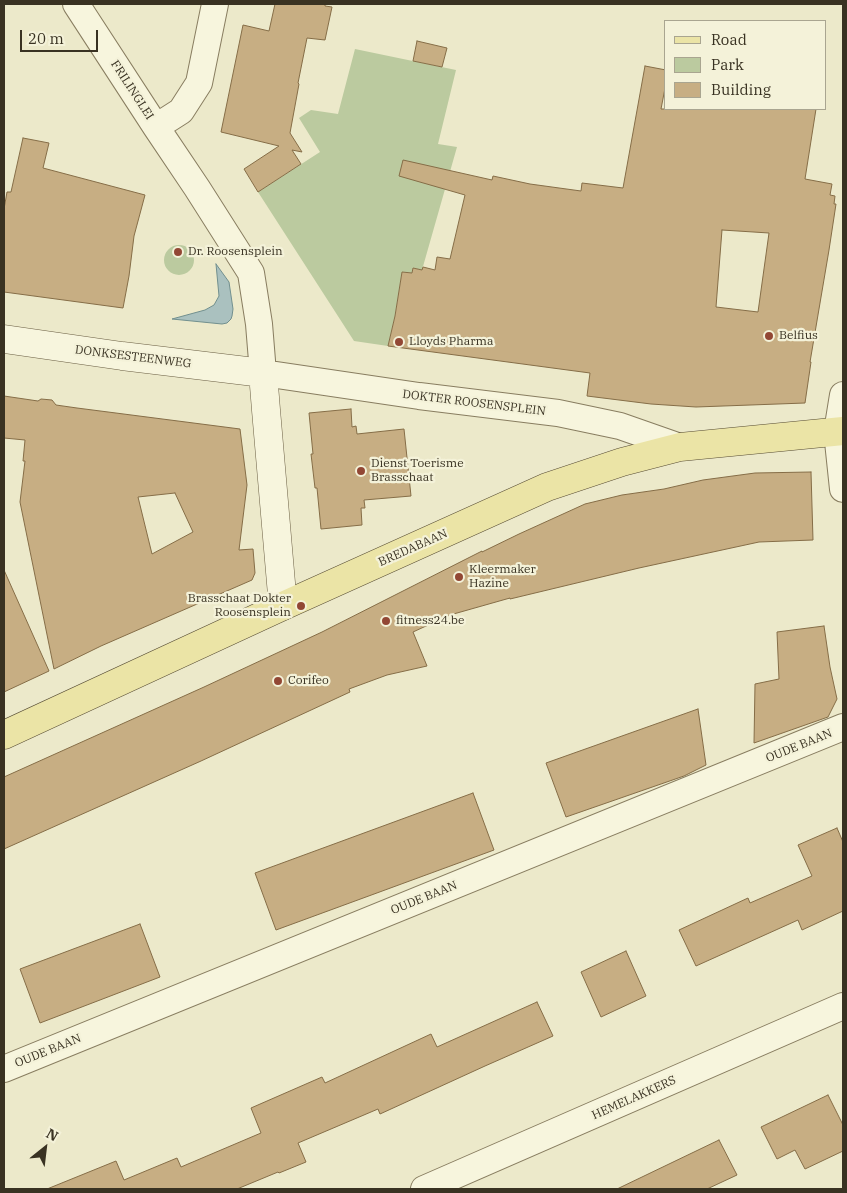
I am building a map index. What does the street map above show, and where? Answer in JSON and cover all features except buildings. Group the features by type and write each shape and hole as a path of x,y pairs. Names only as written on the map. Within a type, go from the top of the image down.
{"main road":[{"name":"BREDABAAN","path":"4,735 547,487 622,462 680,447 840,431"}],"street":[{"name":"FRILINGLEI","path":"76,4 156,127"},
{"path":"215,4 199,83 181,111 156,127 251,273 259,324 283,606"},
{"name":"DONKSESTEENWEG","path":"4,339 263,373"},
{"name":"DOKTER ROOSENSPLEIN","path":"263,373 419,396 558,413 620,426 680,447"},
{"path":"843,394 840,431 843,489"},
{"name":"OUDE BAAN","path":"4,1069 843,728"},
{"name":"HEMELAKKERS","path":"424,1189 843,1006"}],"green space":[{"path":"355,49 456,70 438,144 457,147 422,270 413,268 412,273 402,272 388,346 354,341 258,192 320,152 299,118 311,110 338,114"},
{"path":"179,245 190,249 194,260 190,271 179,275 168,271 164,260 168,249"}],"water":[{"path":"216,264 229,282 233,309 231,319 227,323 222,324 172,319 205,310 214,305 219,296"}],"place":[{"name":"Dr. Roosensplein","path":"178,252"},
{"name":"Belfius","path":"769,336"},
{"name":"Lloyds Pharma","path":"399,342"},
{"name":"Dienst Toerisme Brasschaat","path":"361,471"},
{"name":"Kleermaker Hazine","path":"459,577"},
{"name":"Brasschaat Dokter Roosensplein","path":"301,606"},
{"name":"fitness24.be","path":"386,621"},
{"name":"Corifeo","path":"278,681"}]}
